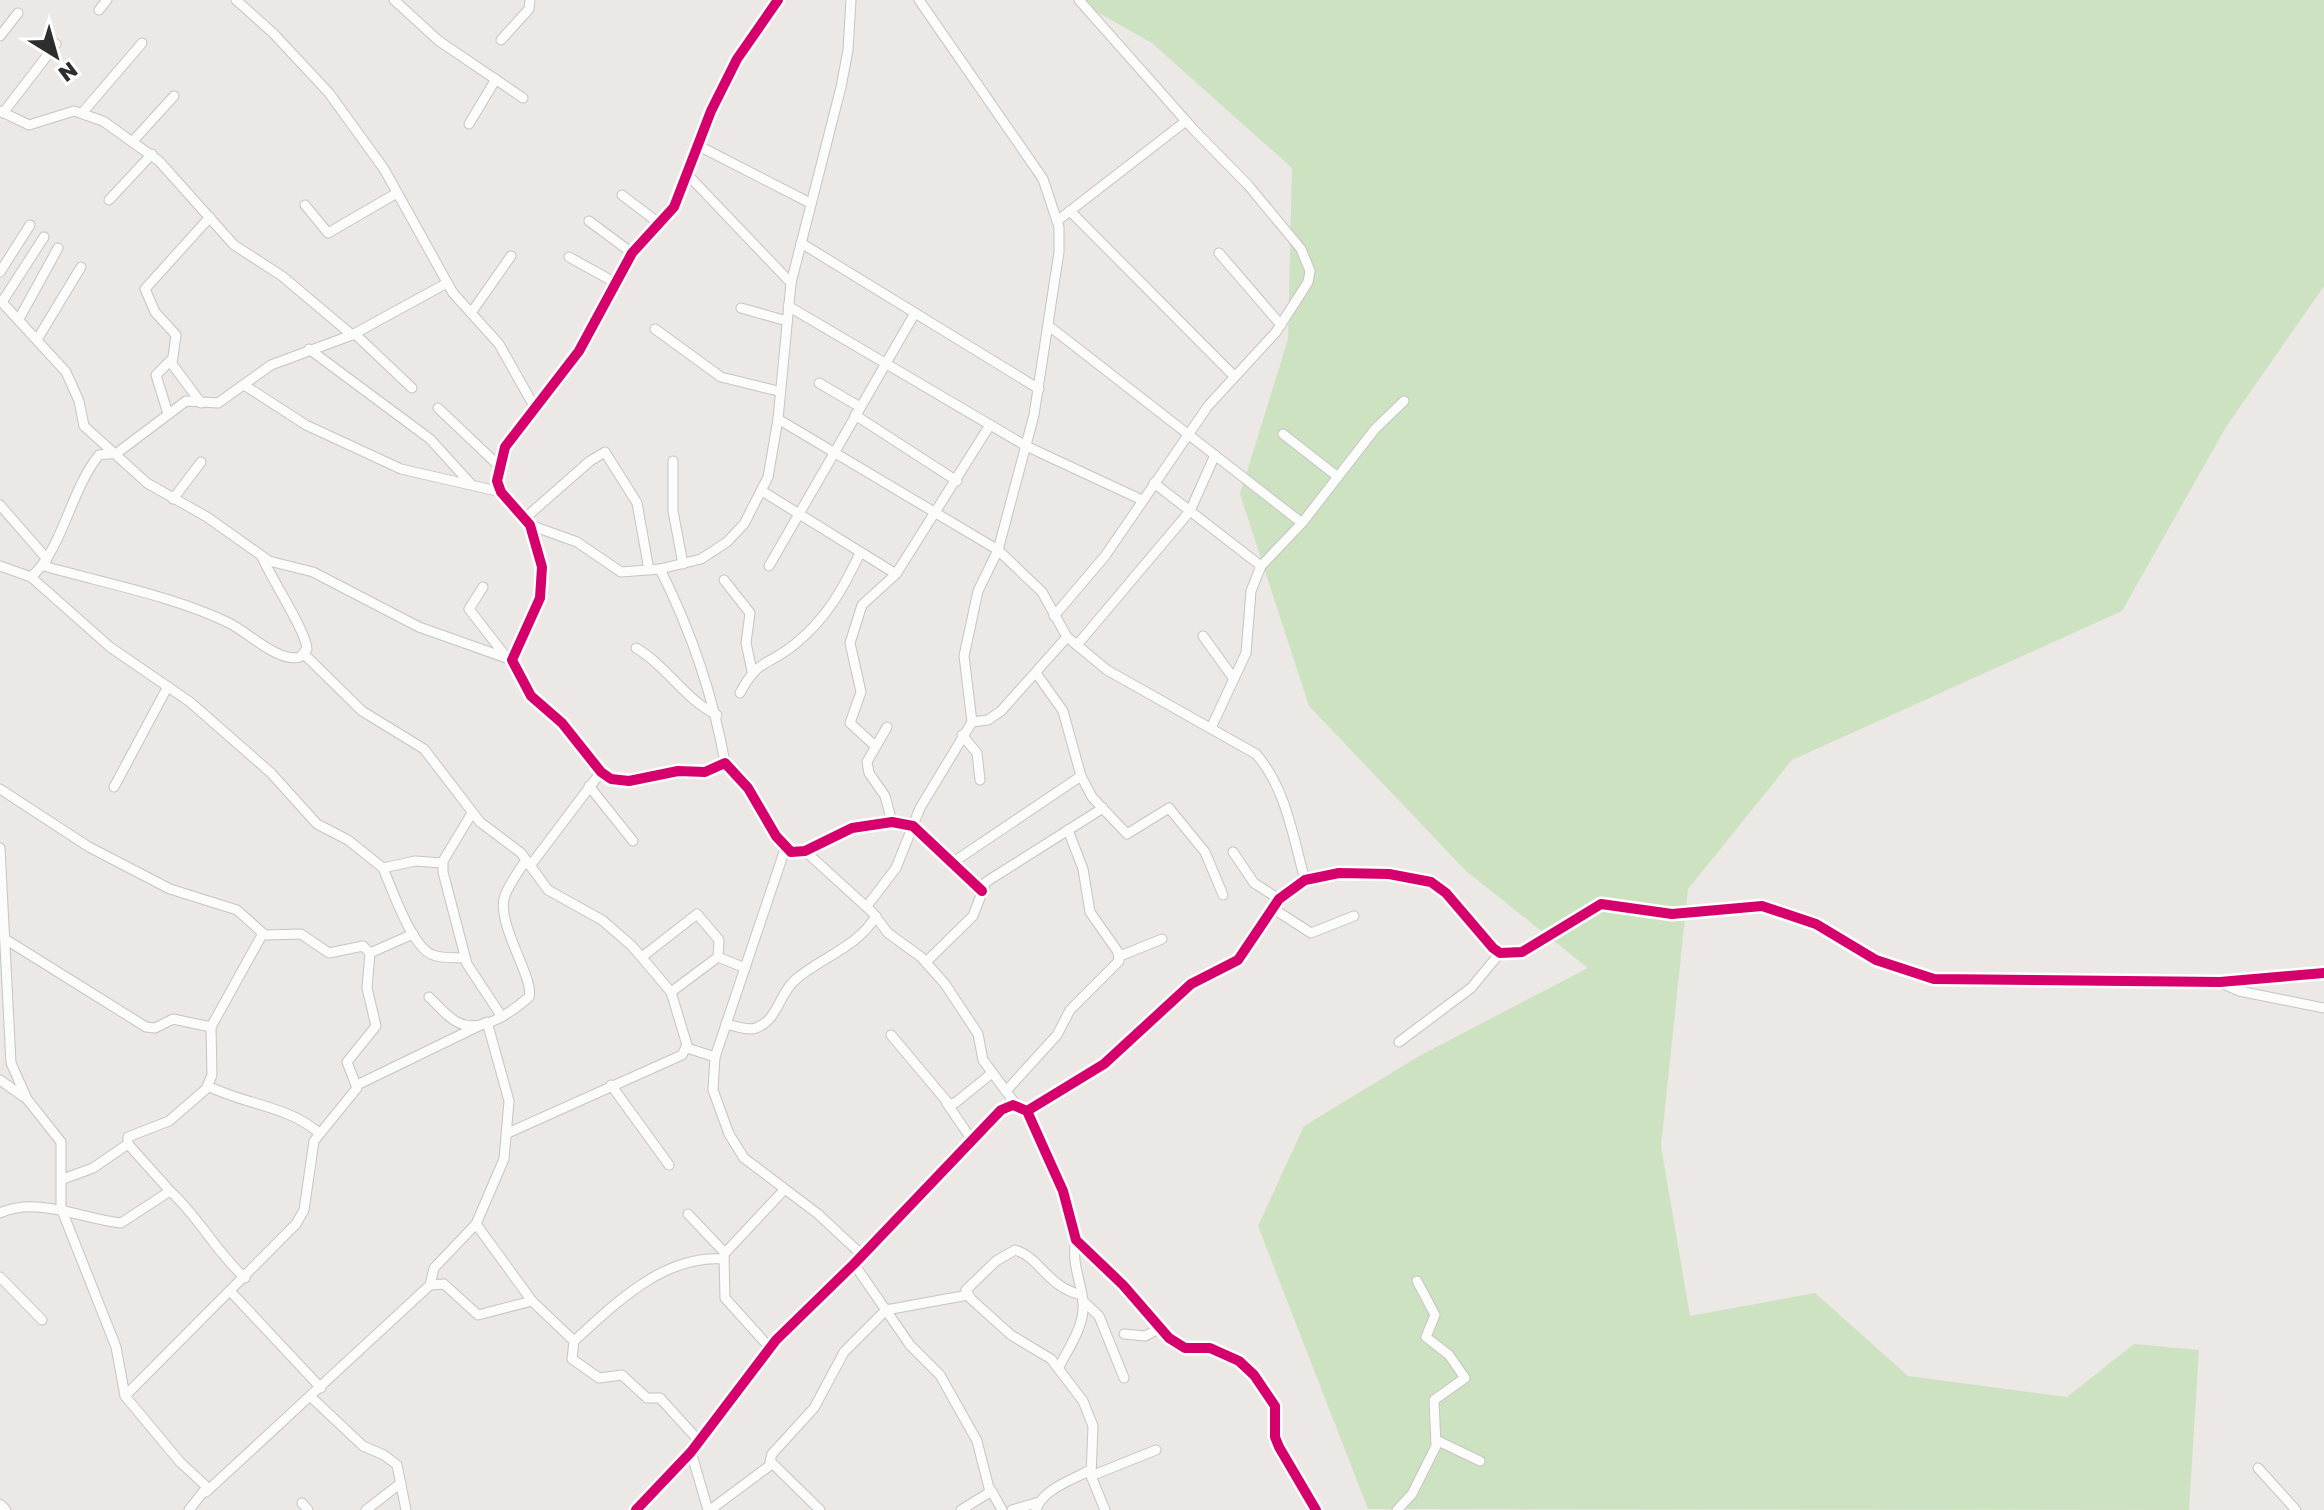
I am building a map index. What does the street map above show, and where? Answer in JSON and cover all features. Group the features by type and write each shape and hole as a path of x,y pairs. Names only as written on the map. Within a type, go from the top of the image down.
{"street":[{"path":"99,10 107,0"},
{"path":"394,0 423,29 523,98"},
{"path":"501,40 529,9 530,0"},
{"path":"510,659 540,598 542,567 527,522 501,492 497,481 498,465 515,430 579,351 632,253 674,207 711,111 737,59 778,0"},
{"path":"527,522 577,542 616,571 655,570 701,559 727,542 744,524 762,491 778,419 778,391 791,283 843,75 851,0"},
{"path":"919,0 1043,179 1057,221 1059,252 1039,389 998,550 978,591 964,656 972,722"},
{"path":"1054,616 1105,556 1188,433 1281,325 1308,282 1308,260 1248,185 1186,121 1079,0"},
{"path":"238,1 329,93 397,193 447,283 499,344 535,408"},
{"path":"0,36 18,13"},
{"path":"56,44 2,112 29,125 83,112 142,43"},
{"path":"469,124 496,79"},
{"path":"133,141 174,96"},
{"path":"83,112 152,154 234,245 282,276 353,334 412,388"},
{"path":"1057,221 1186,121"},
{"path":"699,146 810,203"},
{"path":"109,200 152,154"},
{"path":"688,175 791,283"},
{"path":"305,205 328,233 397,193"},
{"path":"622,195 660,224"},
{"path":"1070,211 1234,376"},
{"path":"168,414 156,375 171,360 176,335 155,312 145,289 210,217"},
{"path":"589,221 632,253"},
{"path":"0,272 30,225"},
{"path":"44,237 1,301 66,372 79,401 84,426 112,455 262,557 313,572 419,627 510,659"},
{"path":"801,243 1039,389"},
{"path":"19,319 58,248"},
{"path":"1219,253 1281,325"},
{"path":"471,313 511,256"},
{"path":"569,257 616,283"},
{"path":"38,338 81,267"},
{"path":"31,577 46,562 81,481 99,455 112,455 186,401 218,403 271,365 353,334 447,283"},
{"path":"788,306 1026,446 1142,500"},
{"path":"741,308 787,321"},
{"path":"769,566 915,313"},
{"path":"1049,326 1302,523"},
{"path":"655,329 721,377 778,391"},
{"path":"309,349 421,432 470,483"},
{"path":"171,360 201,403"},
{"path":"819,383 957,481"},
{"path":"244,385 306,425 389,465 442,481 470,483 501,492"},
{"path":"1211,728 1249,641 1251,591 1261,566 1302,523 1375,429 1404,401"},
{"path":"438,408 498,465"},
{"path":"778,419 998,550 1042,592 1067,637 1107,670 1243,743 1270,770 1280,790 1305,880"},
{"path":"874,745 850,723 861,692 850,643 863,603 879,593 896,574 938,512 990,425"},
{"path":"1283,434 1338,477"},
{"path":"527,522 605,452 637,503 655,570 691,635 717,715 725,763 748,788 785,849 715,1057 713,1090 729,1134 744,1158 818,1214 862,1255"},
{"path":"1077,645 1190,511 1215,455"},
{"path":"673,461 673,511 683,564"},
{"path":"173,499 201,462"},
{"path":"1154,483 1261,566"},
{"path":"762,491 896,574"},
{"path":"0,505 46,562 220,619 289,658 304,654"},
{"path":"740,693 752,671 794,645 826,615 860,553"},
{"path":"262,557 305,638 307,645 304,654"},
{"path":"0,566 31,577 110,647 190,702 271,773 317,824 342,836 383,868 413,934 431,954 465,958"},
{"path":"724,580 750,613 746,643 752,671"},
{"path":"483,587 470,606 471,613 510,659 531,696 562,723 601,772 611,779 629,781 678,771 705,772 725,763"},
{"path":"1203,636 1234,679"},
{"path":"867,906 896,868 913,826 962,735 972,722 993,717 1067,637"},
{"path":"636,648 666,669 700,706 717,715"},
{"path":"304,654 362,711 424,749 472,813 528,863 548,890 602,920 642,957 671,992 687,1048"},
{"path":"1036,673 1068,724 1081,776 1094,801 1127,834 1169,808 1205,852 1223,895"},
{"path":"114,787 167,688"},
{"path":"887,727 874,745 867,768 885,796 892,822"},
{"path":"962,735 977,753 980,780"},
{"path":"125,1396 245,1278 300,1218 310,1152 318,1132 354,1093 357,1085 502,1017 526,1000 531,989 516,958 504,905 506,894 601,772"},
{"path":"952,863 1081,776"},
{"path":"589,786 633,841"},
{"path":"0,789 127,868 170,889 237,910 263,933 301,934 329,953 363,946 370,953 367,988 376,1026 347,1062 357,1085"},
{"path":"926,962 973,916 986,882 1103,808"},
{"path":"472,813 442,863 465,958 502,1017"},
{"path":"785,849 805,851 840,832 892,822 913,826 982,891"},
{"path":"1068,830 1083,869 1090,912 1120,956"},
{"path":"0,848 4,988 11,1063 27,1099 61,1142 61,1208 116,1347 125,1396 180,1462 207,1487 203,1495"},
{"path":"805,851 867,906 888,933 926,962 973,1025 983,1060 1022,1108 1063,1191 1076,1240 1073,1262 1082,1298 1077,1333 1059,1367"},
{"path":"1233,852 1254,883 1279,899"},
{"path":"383,868 415,861 442,863"},
{"path":"636,1510 691,1452 770,1348 1001,1110 1022,1108 1114,1056 1191,984 1238,960 1279,899 1305,880 1339,873 1389,874 1431,882 1446,893 1500,953"},
{"path":"1399,1042 1471,988 1500,953 1522,952 1601,904 1672,914 1762,906 1816,924 1876,960 1934,979 2220,982 2324,973"},
{"path":"1272,908 1311,933 1354,916"},
{"path":"642,957 697,914 719,940 718,957 671,992"},
{"path":"726,1024 748,1029 759,1027 774,1013 793,982 859,938 876,916"},
{"path":"245,1278 221,1254 199,1221 128,1144 128,1137 169,1121 208,1086 212,1075 211,1027 263,933"},
{"path":"370,953 413,934"},
{"path":"5,939 146,1027 155,1028 171,1019 211,1027"},
{"path":"1006,1091 1057,1035 1070,1010 1117,964 1120,956 1162,939"},
{"path":"718,957 745,968"},
{"path":"2220,982 2239,991 2324,1008"},
{"path":"429,997 462,1024 487,1022"},
{"path":"189,1510 430,1285 434,1268 476,1224 499,1174 508,1133 509,1101 487,1022"},
{"path":"891,1035 946,1102 972,1140"},
{"path":"687,1048 715,1057"},
{"path":"508,1133 679,1057 687,1048"},
{"path":"946,1102 955,1103 992,1073"},
{"path":"0,1080 27,1099"},
{"path":"611,1085 669,1165"},
{"path":"208,1086 243,1101 294,1114 318,1132"},
{"path":"63,1179 93,1168 128,1144"},
{"path":"699,1441 660,1398 647,1398 622,1375 599,1378 572,1359 574,1341 632,1288 673,1269 724,1256 784,1190"},
{"path":"1,1210 61,1208 88,1218 121,1223 170,1191"},
{"path":"688,1214 724,1256 725,1298 770,1348"},
{"path":"476,1224 532,1301 574,1341"},
{"path":"1076,1240 1123,1285 1159,1329 1185,1348 1210,1348 1239,1361 1260,1382 1275,1406 1275,1437 1279,1447 1316,1510"},
{"path":"968,1295 971,1284 1004,1254 1015,1250 1029,1258 1058,1287 1082,1298 1099,1316 1124,1378"},
{"path":"854,1264 910,1345 940,1375 977,1441 991,1490 1002,1510"},
{"path":"0,1277 42,1320"},
{"path":"1397,1510 1416,1487 1436,1440 1433,1402 1465,1376 1446,1352 1425,1335 1435,1315 1417,1281"},
{"path":"430,1285 444,1284 478,1315 532,1301"},
{"path":"231,1292 321,1388"},
{"path":"820,1510 772,1464 772,1454 819,1402 844,1352 886,1310 968,1295"},
{"path":"968,1295 1011,1335 1038,1349 1059,1367 1092,1418 1091,1473 1105,1510"},
{"path":"1124,1334 1145,1336 1159,1329"},
{"path":"311,1397 363,1446 392,1460 401,1483 406,1510"},
{"path":"1436,1440 1480,1461"},
{"path":"1012,1510 1038,1506 1091,1473 1156,1450"},
{"path":"691,1452 709,1510 772,1464"},
{"path":"2258,1468 2296,1510"},
{"path":"366,1510 401,1483"},
{"path":"961,1510 987,1497 991,1490"}],"green space":[{"path":"1076,0 2324,0 2324,286 2226,427 2122,611 1792,760 1688,889 1661,1146 1690,1316 1815,1293 1908,1376 2067,1397 2134,1344 2199,1350 2189,1510 1368,1509 1258,1226 1304,1126 1421,1055 1588,968 1466,871 1309,706 1240,494 1288,339 1292,168 1152,43"}],"cycle path":[{"path":"778,0 737,59 711,111 674,207 632,253 579,351 505,447 497,481 501,492 530,525 542,567 540,598 512,660 531,696 562,723 601,772 611,779 629,781 678,771 705,772 725,763 748,788 776,836 791,852 805,851 852,828 892,822 913,826 982,891"},
{"path":"1027,1111 1104,1064 1191,984 1238,960 1279,899 1305,880 1339,873 1389,874 1431,882 1446,893 1500,953 1522,952 1601,904 1672,914 1762,906 1816,924 1876,960 1934,979 2220,982 2324,973"},
{"path":"636,1510 691,1452 776,1340 854,1264 1001,1110 1013,1105 1027,1111 1063,1191 1076,1240 1123,1285 1169,1338 1185,1348 1210,1348 1239,1361 1254,1375 1275,1406 1275,1437 1279,1447 1316,1510"}]}
